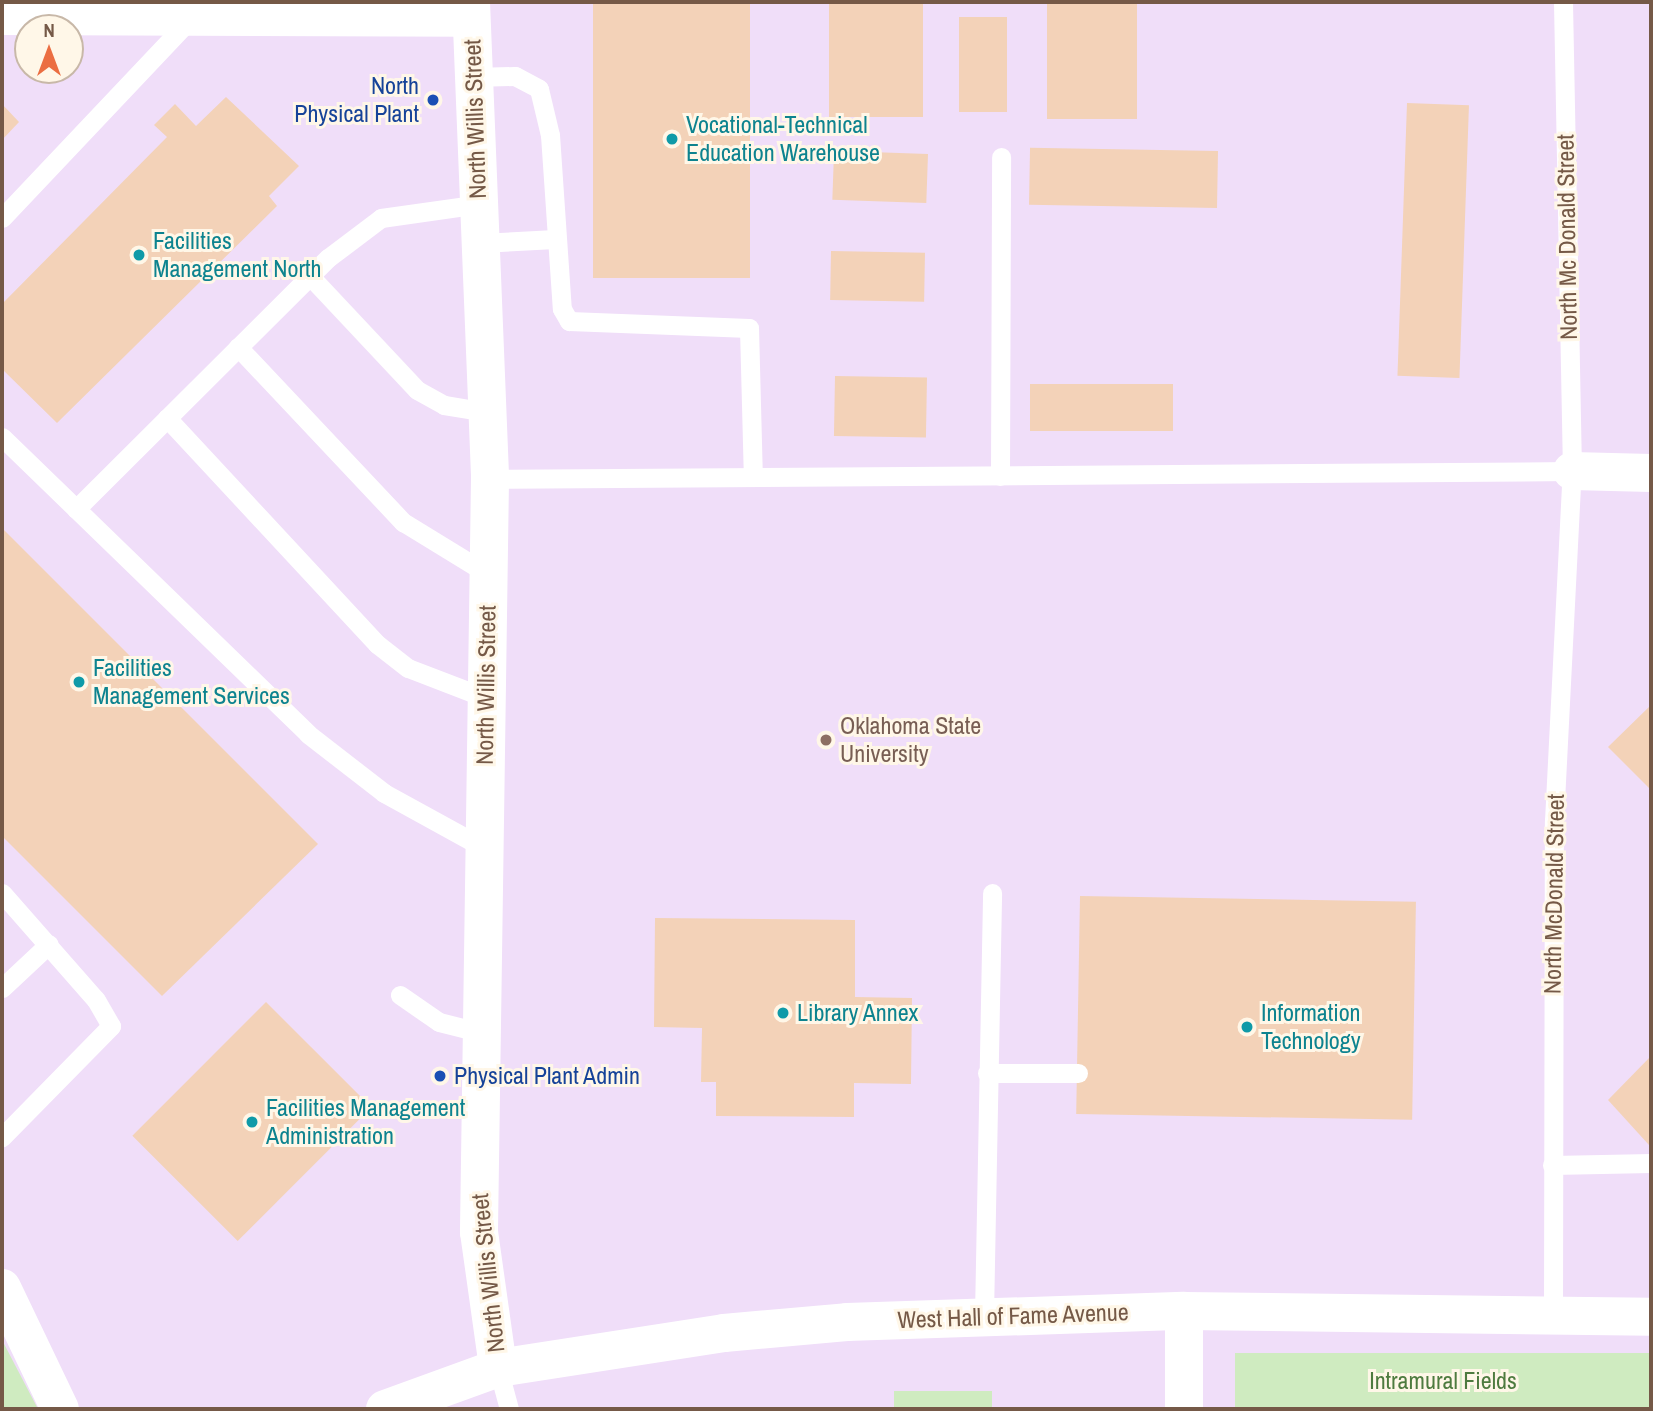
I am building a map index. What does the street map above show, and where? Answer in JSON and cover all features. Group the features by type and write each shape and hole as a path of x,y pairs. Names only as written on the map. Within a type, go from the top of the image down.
{"street":[{"path":"2,16 193,17 471,10"},
{"name":"North Willis Street","path":"471,10 490,479 479,1032 479,1232 498,1368"},
{"path":"1572,471 1651,472"},
{"path":"2,1288 60,1409"},
{"path":"1184,1311 1184,1409"},
{"name":"West Hall of Fame Avenue","path":"385,1409 498,1368 724,1333 984,1315 1184,1311 1651,1317"}],"lane":[{"name":"North Mc Donald Street","path":"1563,2 1572,471"},
{"path":"2,218 193,17"},
{"path":"473,77 515,76 539,89 550,135 555,239 562,309 569,321 749,328 754,477"},
{"path":"1000,476 1002,157"},
{"path":"76,509 310,276 382,218 479,204"},
{"path":"480,243 555,239"},
{"path":"310,276 417,390 444,405 487,412"},
{"path":"239,347 403,522 488,574"},
{"path":"167,418 377,644 408,668 486,698"},
{"path":"2,437 308,734 384,793 484,848"},
{"path":"490,479 1572,471"},
{"name":"North McDonald Street","path":"1553,1317 1554,821 1572,471"},
{"path":"2,893 49,944 111,1026 2,1137"},
{"path":"984,1315 992,893"},
{"path":"2,988 49,944"},
{"path":"401,995 439,1022 479,1032"},
{"path":"987,1073 1078,1073"},
{"path":"1552,1165 1651,1163"},
{"path":"498,1368 509,1409"}],"shaded area":[{"name":"Oklahoma State University","path":"2,2 1651,2 1651,1409 2,1409"}],"green space":[{"path":"2,1340 38,1409 2,1409"},
{"name":"Intramural Fields","path":"1235,1353 1651,1353 1651,1409 1235,1409"},
{"path":"894,1391 992,1391 992,1409 894,1409"}],"building":[{"name":"Vocational-Technical Education Warehouse","path":"593,2 750,2 750,278 593,278"},
{"path":"829,2 923,2 923,117 829,117"},
{"path":"1047,2 1137,2 1137,119 1047,119"},
{"path":"959,17 1007,17 1007,112 959,112"},
{"name":"Facilities Management North","path":"226,97 299,166 269,196 277,206 57,423 2,369 2,304 167,137 154,125 175,104 196,126"},
{"path":"1407,103 1469,105 1459,378 1397,376"},
{"path":"2,104 19,122 2,140"},
{"path":"1030,148 1218,151 1217,208 1029,205"},
{"path":"834,151 928,154 926,203 832,200"},
{"path":"831,251 925,253 924,302 830,300"},
{"path":"835,376 927,378 926,438 834,436"},
{"path":"1030,384 1173,384 1173,431 1030,431"},
{"name":"Facilities Management Services","path":"2,528 318,844 162,996 2,836"},
{"path":"1651,705 1651,790 1608,747"},
{"name":"Information Technology","path":"1080,896 1416,902 1412,1120 1076,1114"},
{"name":"Library Annex","path":"655,918 855,920 855,997 912,998 911,1084 854,1083 854,1117 716,1116 716,1082 701,1082 702,1028 654,1027"},
{"name":"Facilities Management Administration","path":"266,1002 371,1107 238,1241 132,1136"},
{"path":"1651,1056 1651,1143 1649,1145 1608,1100"}],"place":[{"name":"North Physical Plant","path":"433,100"},
{"name":"Vocational-Technical Education Warehouse","path":"672,139"},
{"name":"Facilities Management North","path":"139,255"},
{"name":"Facilities Management Services","path":"79,682"},
{"name":"Oklahoma State University","path":"826,740"},
{"name":"Library Annex","path":"783,1013"},
{"name":"Information Technology","path":"1247,1027"},
{"name":"Physical Plant Admin","path":"440,1076"},
{"name":"Facilities Management Administration","path":"252,1122"}]}
